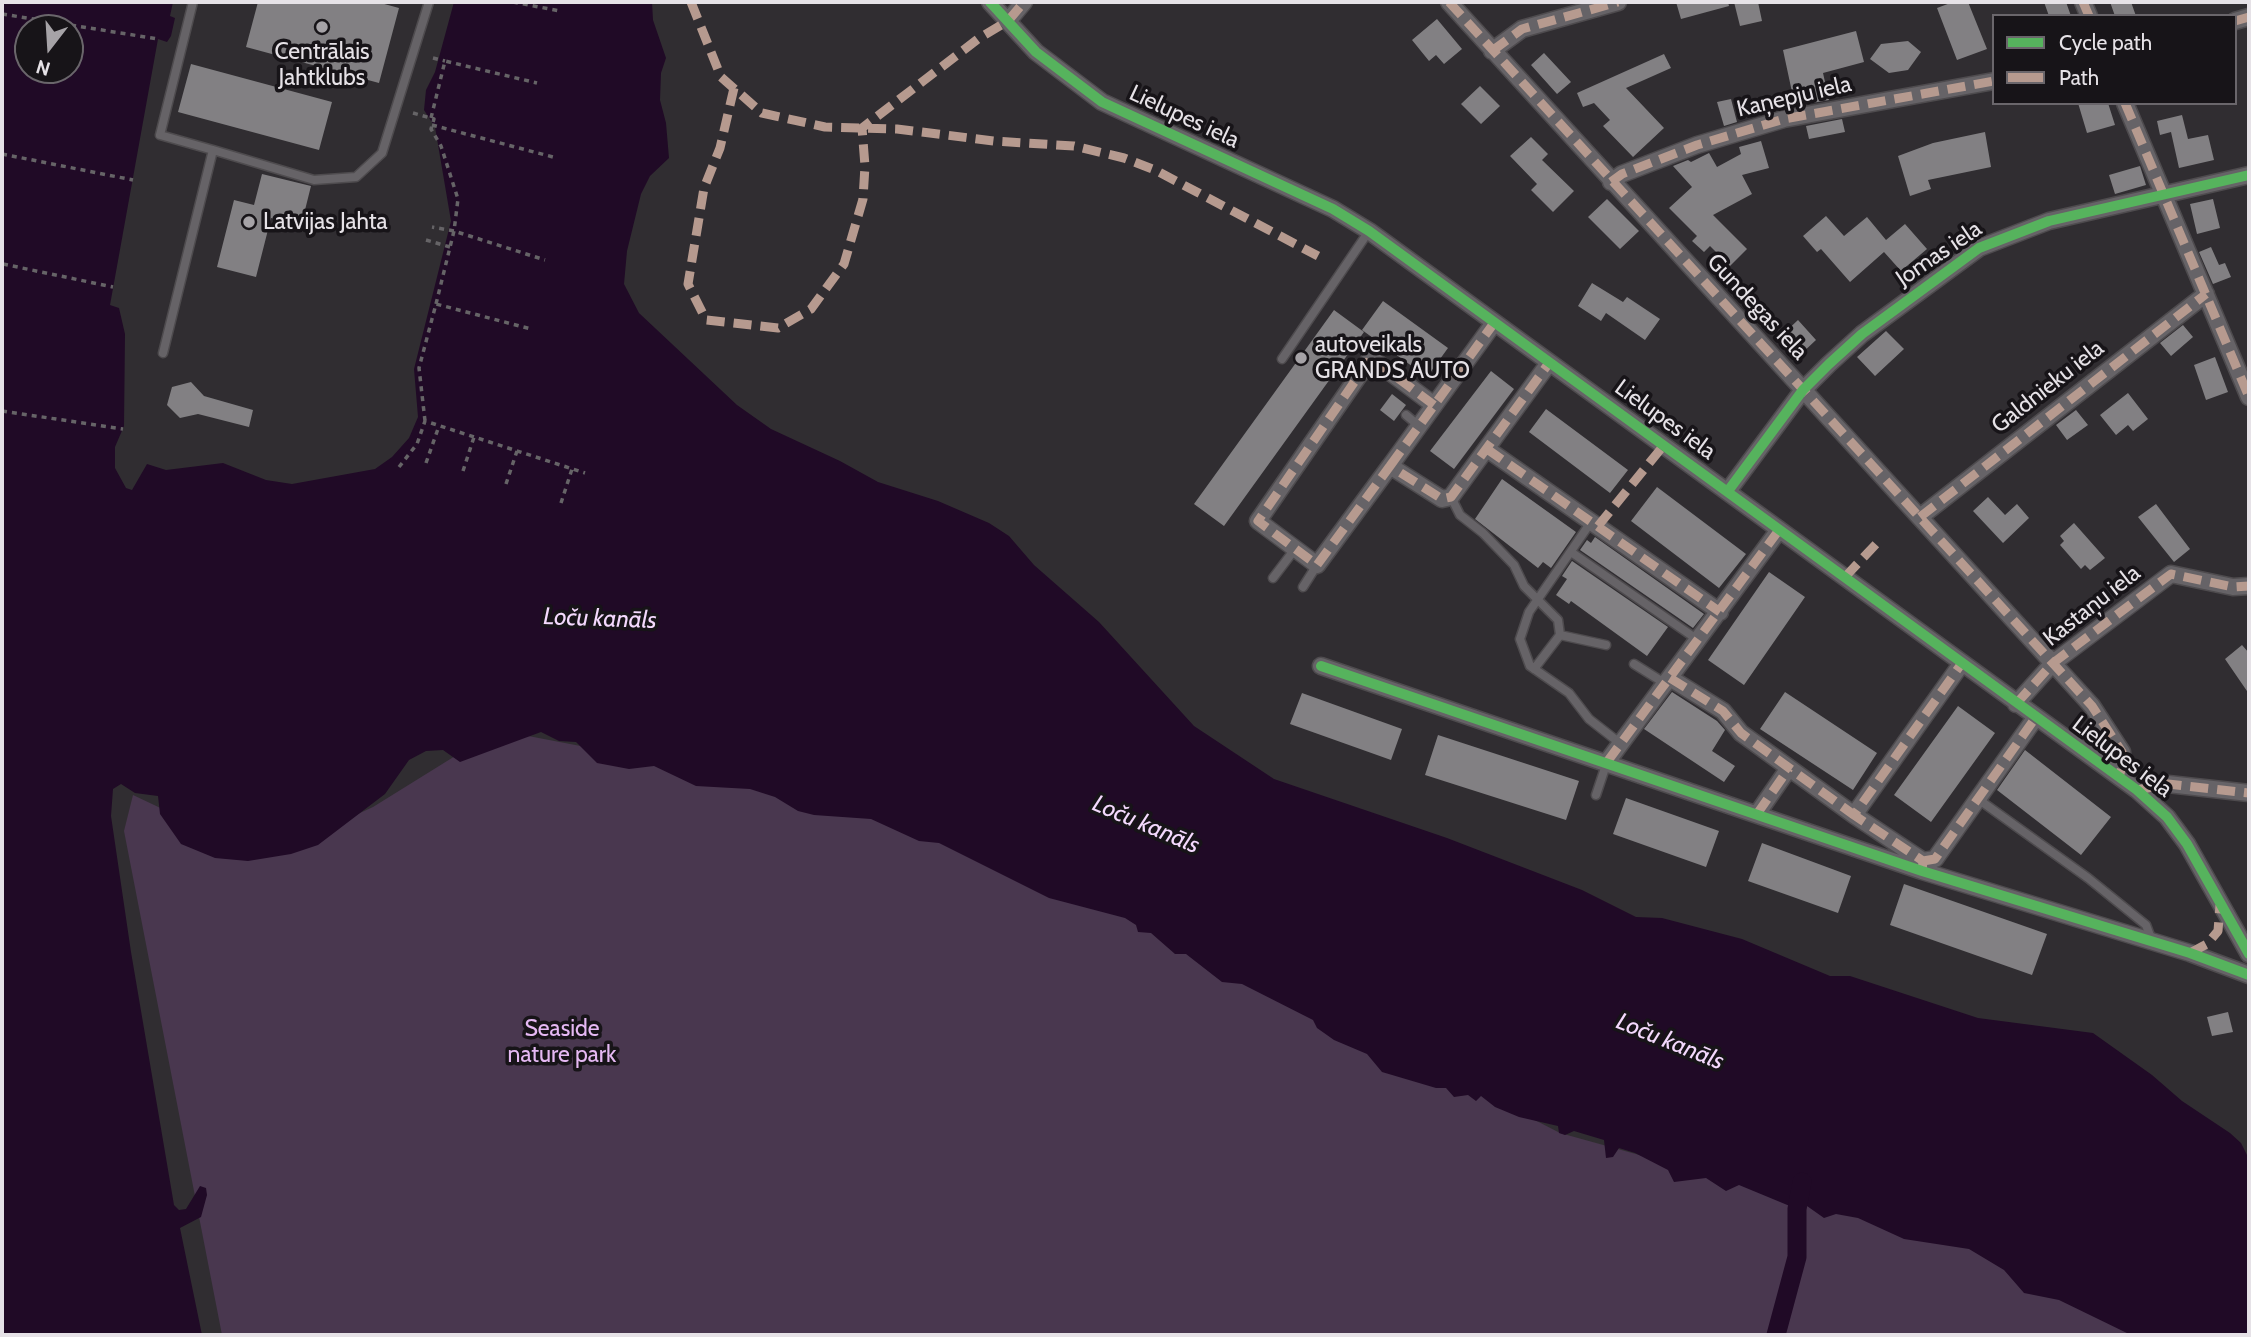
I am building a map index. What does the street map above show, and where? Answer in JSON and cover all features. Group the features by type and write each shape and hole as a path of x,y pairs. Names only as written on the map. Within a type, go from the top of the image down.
{"street":[{"name":"Lielupes iela","path":"990,2 1036,52 1102,102 1333,209 1369,231 2137,790 2167,817 2187,844 2249,954"},
{"path":"1008,21 1024,2"},
{"name":"Gundegas iela","path":"1449,2 2092,706 2122,752 2123,763 2119,777"},
{"path":"1492,51 1522,29 1618,2"},
{"name":"Kaņepju iela","path":"1611,182 1622,174 1697,145 1784,119 1992,81"},
{"path":"2126,105 2249,397"},
{"name":"Jomas iela","path":"1728,491 1804,390 1863,334 1979,248 2049,221 2249,175"},
{"name":"Galdnieku iela","path":"1920,517 2206,294"},
{"path":"1434,405 1371,358 1258,521 1317,565 1390,466 1413,421 1434,405 1494,323"},
{"path":"1390,466 1442,499 1451,497 1549,363"},
{"path":"1488,449 1720,612"},
{"path":"1607,762 1779,530"},
{"name":"Kastaņu iela","path":"2016,704 2053,663 2171,573 2233,587 2249,586"},
{"path":"1854,815 1962,663"},
{"path":"1321,666 1757,814 2249,975"},
{"path":"1668,681 1723,711 1741,733 1922,866"},
{"path":"1922,866 1935,859 2036,718"},
{"path":"1757,814 1789,768"},
{"path":"2137,790 2168,784 2249,793"}],"lane":[{"path":"193,2 160,135 314,180 356,177 382,153 429,2"},
{"path":"163,353 214,150"},
{"path":"1282,359 1369,231"},
{"path":"1451,497 1460,515 1483,533 1514,565 1524,586 1558,620 1560,635 1534,669"},
{"path":"1591,522 1528,612 1520,639 1530,666 1569,693 1588,719 1621,744"},
{"path":"1273,578 1295,549"},
{"path":"1571,552 1698,640"},
{"path":"1303,587 1317,565"},
{"path":"1560,635 1606,645"},
{"path":"1634,664 1668,681"},
{"path":"1596,795 1607,762"},
{"path":"1978,799 2088,878 2146,925 2153,943"}],"path":[{"path":"513,2 560,11"},
{"path":"2,14 158,39"},
{"path":"433,58 537,83"},
{"path":"398,467 417,444 425,421 419,368 454,231 458,199 432,125 434,119 431,118 445,61"},
{"path":"413,113 431,118"},
{"path":"432,125 553,157"},
{"path":"2,155 133,180"},
{"path":"432,227 454,231 545,260"},
{"path":"426,240 450,247"},
{"path":"3,264 113,287"},
{"path":"436,304 531,329"},
{"path":"2,411 124,429"},
{"path":"425,421 585,473"},
{"path":"426,463 439,426"},
{"path":"463,471 474,437"},
{"path":"506,484 517,451"},
{"path":"561,503 572,469"}],"green space":[{"name":"Seaside nature park","path":"497,730 878,803 1053,872 1560,1133 2011,1258 2158,1335 222,1335 124,831 133,795 264,857 373,807"}],"water":[{"name":"Loču kanāls","path":"2,2 173,2 170,16 175,18 171,36 167,42 158,39 110,305 119,308 125,334 124,426 115,447 115,468 126,488 132,490 147,464 166,470 223,463 266,480 292,484 375,469 392,457 409,438 418,417 414,369 451,221 435,127 424,110 426,90 435,72 454,2 652,2 653,20 666,58 661,73 660,100 666,123 669,158 650,176 641,194 627,251 624,284 639,313 737,405 771,429 878,482 938,501 989,523 1009,536 1034,565 1099,622 1194,726 1274,779 1447,838 1582,890 1636,917 1662,918 1742,939 1830,976 1850,976 1978,1018 2093,1033 2152,1075 2182,1101 2230,1133 2241,1143 2249,1159 2249,1335 2131,1335 2059,1300 2024,1293 2004,1270 1969,1249 1904,1239 1858,1218 1836,1214 1824,1218 1807,1206 1797,1209 1739,1185 1726,1191 1706,1178 1674,1182 1668,1170 1635,1153 1619,1148 1613,1157 1606,1158 1604,1140 1574,1131 1565,1135 1559,1133 1558,1126 1519,1117 1495,1107 1481,1096 1476,1101 1468,1095 1454,1097 1446,1088 1436,1088 1382,1072 1367,1054 1334,1040 1317,1028 1313,1020 1242,984 1222,982 1186,954 1175,954 1151,933 1138,932 1136,925 1125,918 1049,898 939,843 919,841 871,819 814,815 798,811 775,797 750,789 696,786 654,766 629,769 597,763 576,742 559,741 541,732 460,762 443,750 426,751 409,760 385,794 318,845 291,854 248,861 215,858 181,844 160,814 158,796 135,793 121,784 113,789 111,816 174,1205 179,1210 186,1209 200,1186 206,1188 207,1195 201,1217 180,1228 202,1335 2,1335"}],"building":[{"name":"Centrālais Jahtklubs","path":"258,2 377,2 399,8 379,83 246,47"},
{"path":"1676,2 1728,2 1729,6 1681,19"},
{"path":"1734,2 1758,2 1762,21 1740,26"},
{"path":"1953,2 1968,2 1987,49 1957,60 1937,8"},
{"path":"2044,2 2066,2 2070,14 2048,14"},
{"path":"2110,2 2131,2 2135,14 2114,14"},
{"path":"1437,19 1462,49 1444,64 1436,55 1429,61 1412,40"},
{"path":"1856,31 1864,62 1823,73 1829,100 1795,106 1783,50"},
{"path":"1908,41 1921,52 1908,70 1889,73 1870,59 1881,44"},
{"path":"1544,53 1571,82 1557,94 1531,65"},
{"path":"1664,54 1671,68 1626,88 1664,128 1633,157 1603,126 1610,120 1594,103 1583,107 1577,93"},
{"path":"191,64 332,102 319,150 178,112"},
{"path":"1480,86 1500,106 1481,124 1461,104"},
{"path":"1731,99 1737,122 1724,126 1717,102"},
{"path":"2079,105 2109,105 2115,125 2087,133"},
{"path":"2182,115 2188,139 2208,135 2214,160 2179,168 2171,132 2160,135 2157,121"},
{"path":"1842,119 1845,132 1809,139 1806,126"},
{"path":"1985,132 1991,167 1928,180 1931,189 1910,196 1898,156 1933,143"},
{"path":"1531,137 1548,154 1542,160 1574,191 1553,212 1531,190 1537,184 1510,156"},
{"path":"1761,141 1769,168 1742,175 1752,194 1713,215 1747,249 1730,266 1710,246 1704,252 1692,241 1697,236 1669,208 1692,187 1673,166 1688,160 1691,162 1709,153 1717,167 1741,154 1739,147"},
{"path":"2140,166 2146,185 2115,194 2109,175"},
{"name":"Latvijas Jahta","path":"262,174 311,186 301,226 271,218 256,277 217,267 234,200 254,205"},
{"path":"1607,199 1639,231 1620,249 1588,217"},
{"path":"2213,199 2220,228 2197,234 2190,204"},
{"path":"1826,216 1844,236 1867,217 1886,240 1905,224 1927,249 1901,271 1884,252 1850,282 1821,249 1817,252 1803,236"},
{"path":"2211,247 2219,265 2225,263 2231,277 2213,284 2199,252"},
{"path":"1592,283 1623,302 1627,297 1660,319 1645,340 1606,313 1601,321 1578,306"},
{"path":"1383,301 1448,348 1427,377 1362,330"},
{"path":"1334,310 1364,332 1224,526 1194,504"},
{"path":"1798,320 1816,340 1800,355 1782,335"},
{"path":"2183,325 2193,337 2171,356 2160,343"},
{"path":"1886,331 1904,349 1875,376 1857,357"},
{"path":"2215,357 2228,392 2206,400 2194,365"},
{"path":"1491,371 1514,389 1454,469 1430,451"},
{"path":"191,382 204,396 253,410 249,427 198,414 180,418 167,405 172,387"},
{"path":"2128,393 2148,419 2133,431 2128,425 2116,435 2100,415"},
{"path":"1392,394 1406,405 1394,421 1380,410"},
{"path":"1546,409 1628,470 1610,493 1529,432"},
{"path":"2076,410 2088,425 2067,440 2056,425"},
{"path":"1502,479 1576,532 1551,568 1543,562 1538,568 1475,519"},
{"path":"1657,487 1746,554 1719,588 1631,521"},
{"path":"1988,497 2005,515 2017,504 2029,518 2003,543 1973,511"},
{"path":"2156,504 2190,549 2174,562 2138,517"},
{"path":"2074,523 2105,558 2090,570 2085,565 2081,569 2060,545 2064,541 2060,536"},
{"path":"1595,537 1704,614 1693,628 1580,550 1587,540 1591,543"},
{"path":"1572,561 1668,627 1647,656 1571,601 1569,604 1556,595 1567,579 1562,576"},
{"path":"1769,572 1805,597 1744,685 1708,660"},
{"path":"2242,645 2249,653 2249,694 2225,659"},
{"path":"1672,692 1717,721 1725,730 1712,751 1735,766 1724,782 1644,729"},
{"path":"1785,692 1877,753 1853,790 1760,729"},
{"path":"1302,693 1402,729 1391,760 1290,724"},
{"path":"1958,706 1995,733 1931,822 1894,795"},
{"path":"1438,735 1579,781 1566,820 1425,775"},
{"path":"2025,750 2111,817 2081,855 1997,790"},
{"path":"1626,798 1719,831 1706,867 1613,834"},
{"path":"1762,843 1851,876 1838,913 1748,881"},
{"path":"1904,884 2047,934 2032,975 1890,925"},
{"path":"2228,1012 2233,1032 2212,1036 2207,1017"}],"waterway":[{"path":"1776,1335 1797,1257 1797,1209 1802,1182"}],"marked path":[{"path":"691,2 721,77 762,113 825,127 897,129 994,141 1074,146 1124,158 1155,170 1318,256"},
{"path":"734,88 720,148 704,188 688,284 706,320 778,328 811,309 844,264 863,199 865,166 862,128 978,39 1008,21 1024,2"},
{"path":"1449,2 2092,706 2122,752 2123,763 2119,777"},
{"path":"1492,51 1522,29 1618,2"},
{"path":"2083,2 2088,14"},
{"path":"2237,20 2249,17"},
{"path":"1611,182 1622,174 1697,145 1784,119 1992,81"},
{"path":"2126,105 2249,397"},
{"path":"1920,517 2206,294"},
{"path":"1390,466 1494,323"},
{"path":"1434,405 1371,358 1258,521 1317,565 1390,466 1442,499 1451,497 1549,363"},
{"path":"1598,526 1664,445"},
{"path":"1487,449 1720,612"},
{"path":"1607,762 1779,530"},
{"path":"1845,577 1877,543"},
{"path":"2016,704 2053,663 2171,574 2233,587 2249,586"},
{"path":"1922,871 1923,861 1854,815 1962,663"},
{"path":"1670,678 1723,711 1741,733 1854,815"},
{"path":"1923,861 1935,859 2036,717"},
{"path":"1757,814 1789,768"},
{"path":"2137,790 2168,784 2249,793"},
{"path":"2190,953 2207,944 2218,931 2220,905"}],"cycle path":[{"path":"990,2 1036,52 1102,102 1333,209 1369,231 2137,790 2167,817 2187,844 2249,954"},
{"path":"1728,491 1803,390 1829,364 1862,334 1979,248 2049,221 2249,175"},
{"path":"1321,666 1922,871 2190,953 2249,975"}],"place":[{"name":"Centrālais Jahtklubs","path":"322,27"},
{"name":"Latvijas Jahta","path":"249,222"},
{"name":"autoveikals GRANDS AUTO","path":"1301,358"}]}
